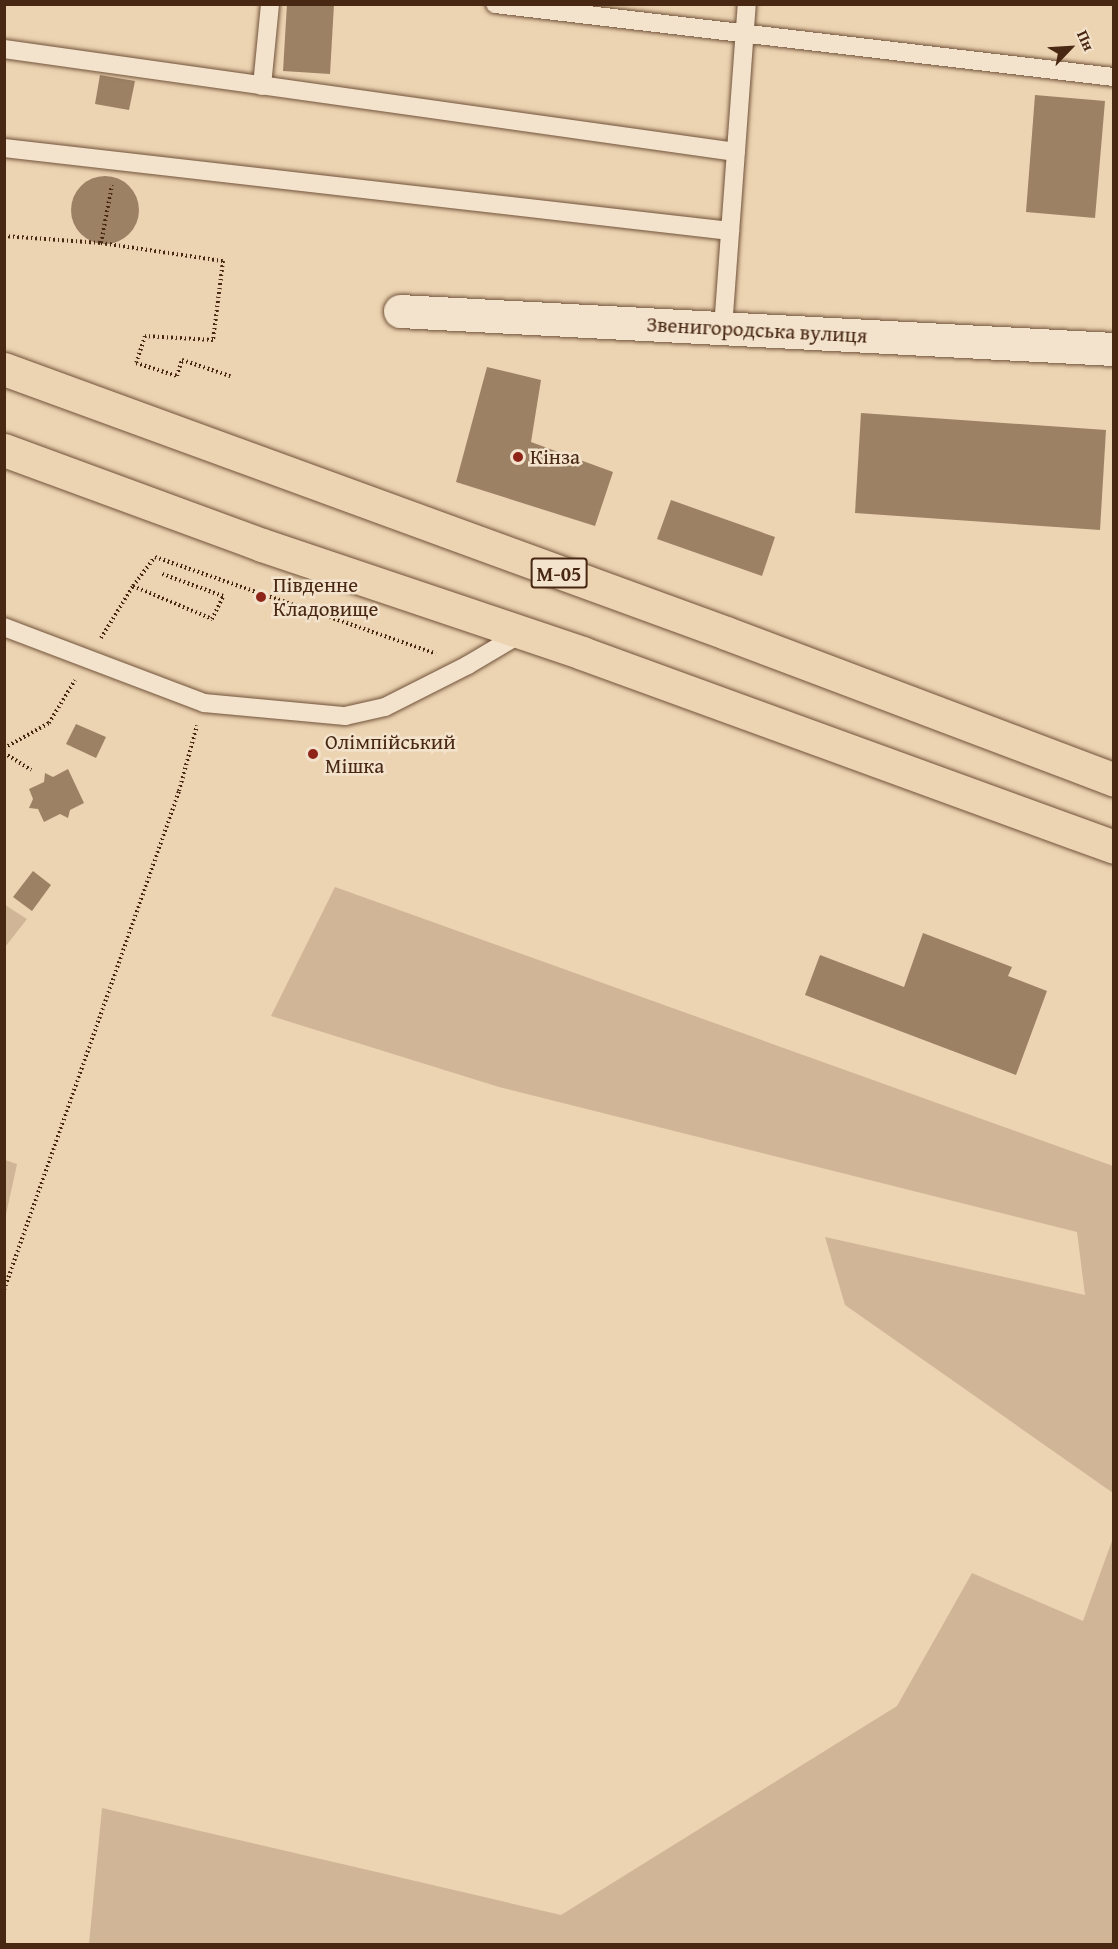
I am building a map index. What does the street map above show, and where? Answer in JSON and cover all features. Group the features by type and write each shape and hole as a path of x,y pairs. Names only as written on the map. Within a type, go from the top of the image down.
{"highway":[{"name":"М-05","path":"4,369 726,633 1113,780"},
{"path":"4,450 262,545 522,633 1113,847"}],"street":[{"name":"Звенигородська вулиця","path":"400,311 1113,349"}],"lane":[{"path":"262,86 270,4"},
{"path":"495,4 1113,77"},
{"path":"723,328 747,4"},
{"path":"4,50 736,152"},
{"path":"4,148 730,231"},
{"path":"4,627 204,703 345,716 385,706 468,665 522,633"},
{"path":"1077,833 1113,862"}],"path":[{"path":"101,243 117,161"},
{"path":"4,236 101,243 223,261 213,340 145,336 136,363 177,376 182,360 230,376"},
{"path":"133,586 155,557 468,665"},
{"path":"162,574 222,596 212,619 164,600"},
{"path":"4,1290 172,812 204,703"},
{"path":"4,753 31,770"}],"shaded area":[{"path":"335,887 1113,1166 1113,1493 845,1305 825,1237 1085,1295 1077,1232 499,1087 271,1016"},
{"path":"5,905 27,919 5,947"},
{"path":"4,1160 17,1164 5,1219"},
{"path":"1113,1538 1113,1944 89,1944 102,1808 561,1915 897,1706 972,1573 1083,1621"}],"building":[{"path":"287,4 334,4 330,74 283,71"},
{"path":"100,75 135,81 129,110 95,104"},
{"path":"1035,95 1105,101 1095,218 1026,212"},
{"path":"105,176 118,179 129,186 136,197 139,210 136,223 129,234 118,241 105,244 92,241 81,234 74,223 71,210 74,197 81,186 92,179"},
{"name":"Кінза","path":"487,367 541,380 531,442 613,472 595,526 456,482"},
{"path":"861,413 1106,430 1100,530 855,513"},
{"path":"671,500 775,537 762,576 657,539"},
{"path":"76,724 106,737 96,758 66,744"},
{"path":"68,769 84,803 70,810 68,818 60,814 44,822 38,809 29,808 33,799 29,789 44,782 45,773 53,777"},
{"path":"33,871 51,885 32,911 13,897"},
{"path":"923,933 1012,967 1008,976 1047,991 1016,1075 805,995 820,955 904,987"}],"place":[{"name":"Кінза","path":"518,457"},
{"name":"Південне Кладовище","path":"261,597"},
{"name":"Олімпійський Мішка","path":"313,754"}]}
